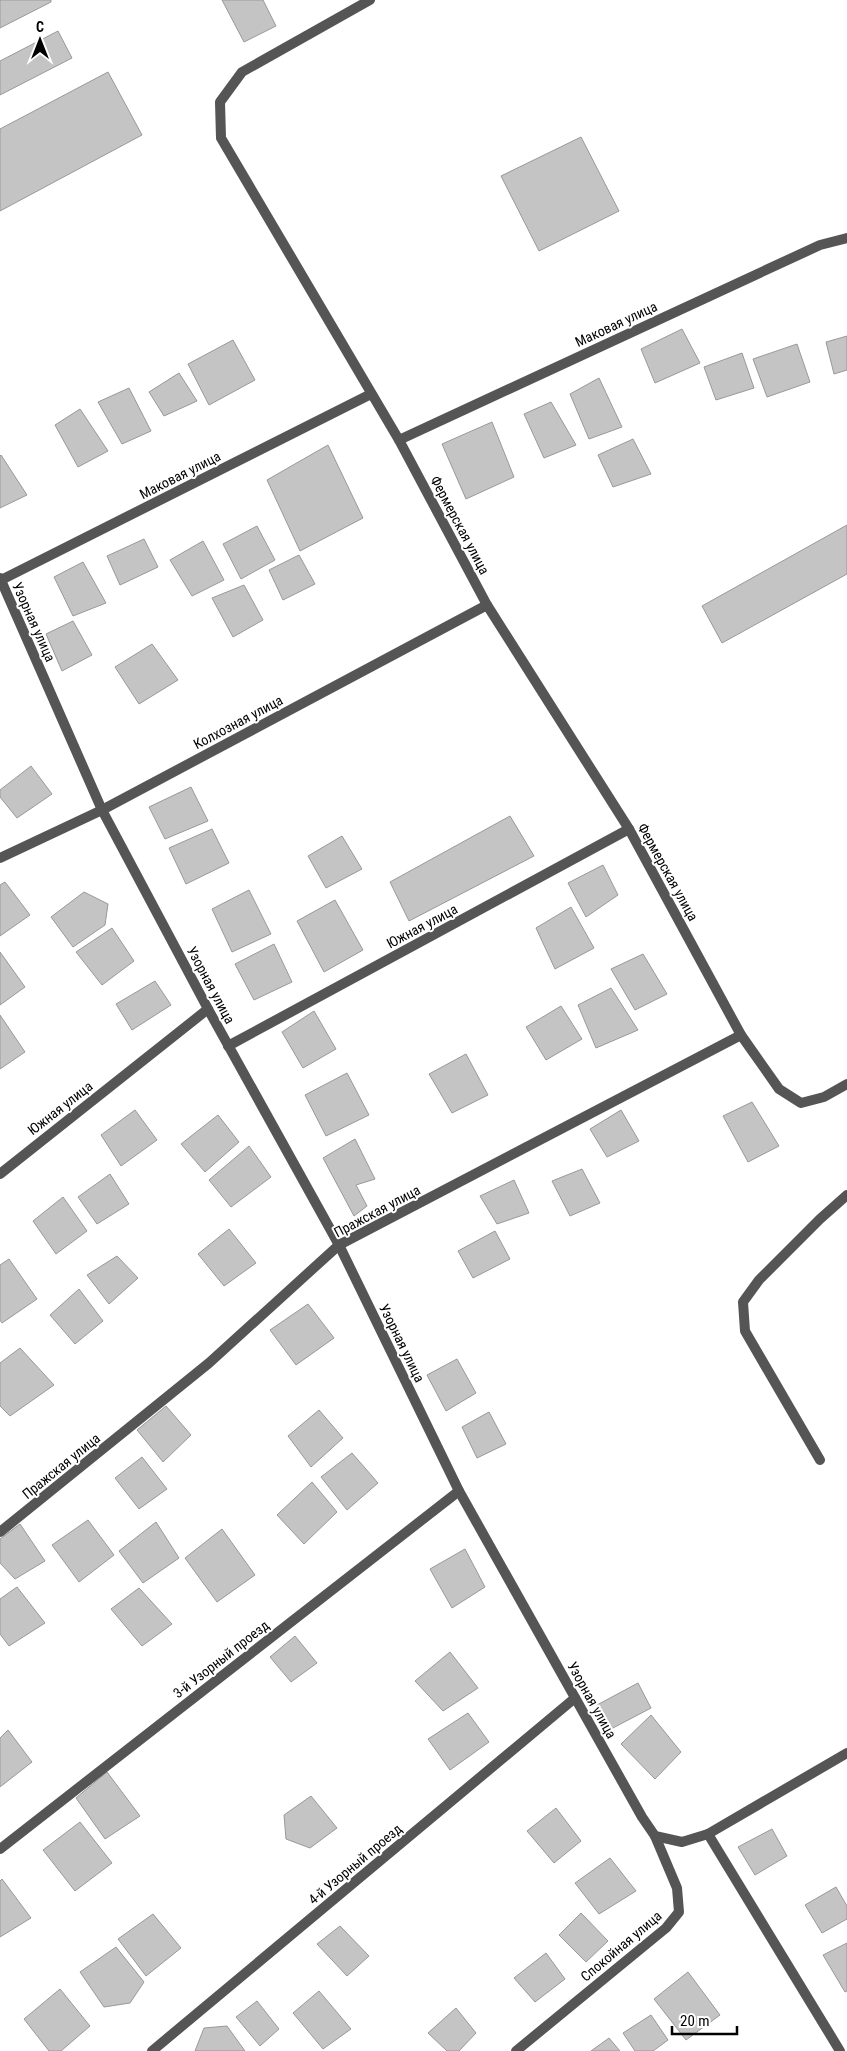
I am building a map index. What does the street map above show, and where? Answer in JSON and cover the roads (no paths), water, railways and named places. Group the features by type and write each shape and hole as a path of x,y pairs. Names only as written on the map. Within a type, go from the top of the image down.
{"street":[{"name":"Фермерская улица","path":"370,0 242,72 220,102 221,138 399,440 487,605 629,829 741,1035 779,1089 801,1103 824,1097 847,1084"},
{"name":"Маковая улица","path":"399,440 820,246 847,238"},
{"name":"Маковая улица","path":"0,579 371,394"},
{"name":"Узорная улица","path":"0,579 102,810 228,1046 339,1245 459,1491 642,1817 655,1836"},
{"name":"Колхозная улица","path":"0,858 102,810 487,605"},
{"name":"Южная улица","path":"228,1046 629,829"},
{"name":"Южная улица","path":"0,1174 208,1009"},
{"name":"Пражская улица","path":"0,1532 209,1363 339,1245 741,1035"},
{"path":"820,1460 745,1331 743,1302 759,1280 820,1219 847,1196"},
{"name":"3-й Узорный проезд","path":"0,1849 459,1491"},
{"name":"4-й Узорный проезд","path":"152,2051 575,1698"},
{"path":"655,1836 682,1842 708,1834 847,1753"},
{"path":"708,1834 840,2051"},
{"name":"Спокойная улица","path":"516,2051 666,1928 680,1912 677,1888 655,1836"}]}
